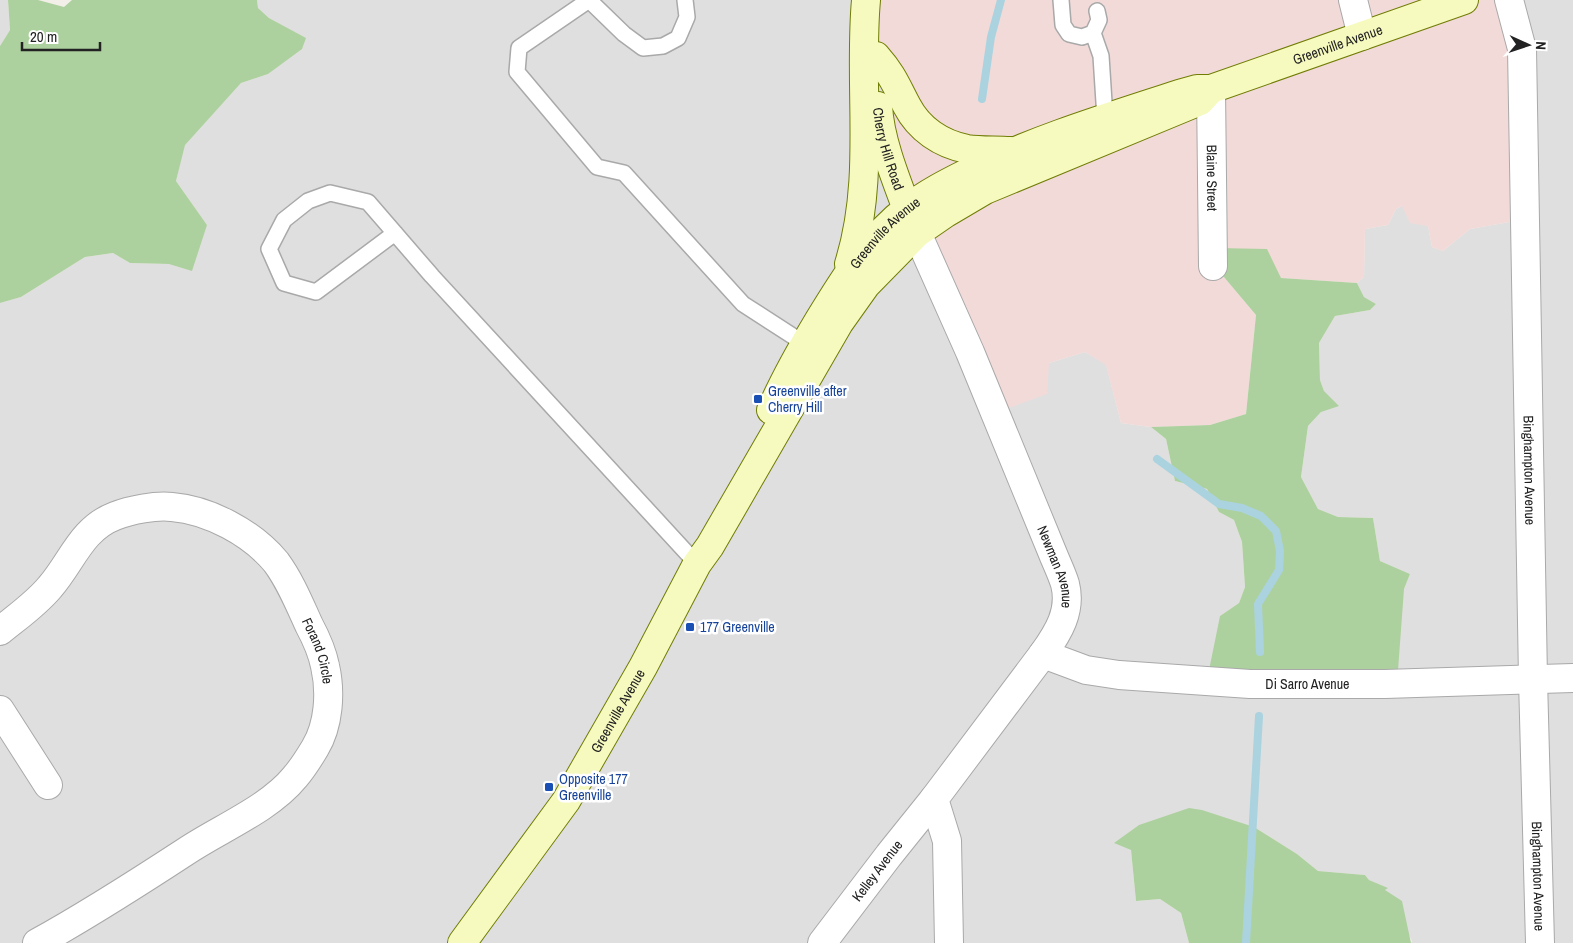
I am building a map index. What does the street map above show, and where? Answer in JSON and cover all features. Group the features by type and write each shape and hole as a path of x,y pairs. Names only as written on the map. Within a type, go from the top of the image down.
{"main road":[{"path":"846,276 858,232 862,203 866,138 864,44 866,0"},
{"name":"Cherry Hill Road","path":"875,0 879,119 916,233"},
{"name":"Greenville Avenue","path":"462,943 566,801 639,675 704,555 839,323 866,285 916,233 946,212 985,190 1108,128 1197,89 1211,89 1464,0"},
{"path":"876,56 890,72 907,106 917,121 930,133 945,142 969,149 1012,151"},
{"name":"Greenville Avenue","path":"704,555 787,375 846,276 870,244 908,208 934,190 1012,151 1108,128"}],"street":[{"path":"1353,0 1362,36"},
{"name":"Binghampton Avenue","path":"1509,0 1522,49 1533,679 1540,943"},
{"name":"Blaine Street","path":"1211,89 1213,266"},
{"name":"Newman Avenue","path":"916,233 970,352 1065,585 1067,608 1059,630 1043,654 934,799"},
{"name":"Forand Circle","path":"0,631 35,603 63,570 74,551 86,536 100,525 115,516 150,508 170,506 192,510 237,530 256,543 275,561 294,592 320,648 326,668 328,698 322,735 295,778 283,790 252,812 185,852 79,920 37,943"},
{"name":"Di Sarro Avenue","path":"1043,654 1086,670 1119,675 1250,684 1385,684 1573,678"},
{"path":"0,710 48,785"},
{"path":"934,799 947,841 949,943"},
{"name":"Kelley Avenue","path":"822,943 934,799"}],"lane":[{"path":"685,0 687,17 678,38 663,46 643,48 624,34 589,0 519,48 517,72 597,167 624,173 743,304 805,344"},
{"path":"1061,0 1063,25 1069,34 1082,37 1093,33"},
{"path":"1098,11 1099,20 1093,33 1101,56 1108,128"},
{"path":"395,233 316,292 284,283 269,249 284,220 308,200 330,193 368,202 395,233 704,555"}],"shaded area":[{"path":"0,0 8,0 10,30 0,46"},
{"path":"257,0 868,0 1049,363 1085,352 1106,364 1121,423 1151,427 1166,439 1175,481 1207,489 1219,512 1234,520 1242,542 1245,587 1239,603 1220,616 1404,589 1410,574 1380,561 1373,518 1338,517 1318,509 1301,477 1308,426 1321,412 1324,391 1320,380 1319,343 1335,316 1370,310 1376,304 1364,297 1357,283 1364,277 1365,229 1388,225 1396,209 1402,206 1428,226 1432,247 1443,251 1470,229 1515,221 1506,0 1573,0 1573,943 1411,943 1412,941 1385,890 1387,888 1369,880 1365,875 1318,871 1297,854 1254,827 1131,850 1136,901 1160,899 1181,913 1189,943 0,943 0,303 21,297 85,257 113,253 130,263 169,264 207,225 176,181 184,145 241,83 268,74 305,38 269,18 258,8"},
{"path":"868,0 1506,0 1513,118 1515,221 1470,229 1443,251 1432,247 1428,226 1410,223 1402,206 1396,209 1388,225 1365,229 1364,277 1357,283 1281,278 1218,270 1256,315 1246,414 1210,425 1151,427 1121,423 1106,365 1085,352 1049,363 1047,394 987,416 920,233 894,127"}],"green space":[{"path":"8,0 38,0 64,7 72,0 257,0 258,8 269,18 306,38 302,49 268,74 241,83 185,145 176,181 207,225 192,271 169,264 130,263 113,253 85,257 21,297 0,303 0,46 10,30"},
{"path":"1217,248 1267,249 1281,278 1357,283 1364,297 1376,304 1370,310 1335,316 1319,343 1320,380 1324,391 1339,406 1321,412 1308,426 1301,477 1318,509 1338,517 1373,518 1380,561 1410,574 1404,589 1397,684 1207,680 1220,616 1239,603 1245,587 1242,542 1234,520 1219,512 1207,489 1175,481 1166,439 1151,427 1210,425 1246,414 1256,315 1218,270"},
{"path":"1189,808 1202,810 1254,827 1297,854 1318,871 1365,875 1369,880 1388,888 1385,890 1402,901 1411,943 1189,943 1181,913 1160,899 1136,901 1131,850 1114,843 1139,825"}],"waterway":[{"path":"982,99 991,37 1001,0"},
{"path":"1157,459 1219,504 1242,508 1261,516 1276,531 1280,551 1279,570 1258,604 1260,652"},
{"path":"1246,943 1259,716"}],"place":[{"name":"Greenville after Cherry Hill","path":"758,399"},
{"name":"177 Greenville","path":"690,627"},
{"name":"Opposite 177 Greenville","path":"549,787"}]}
